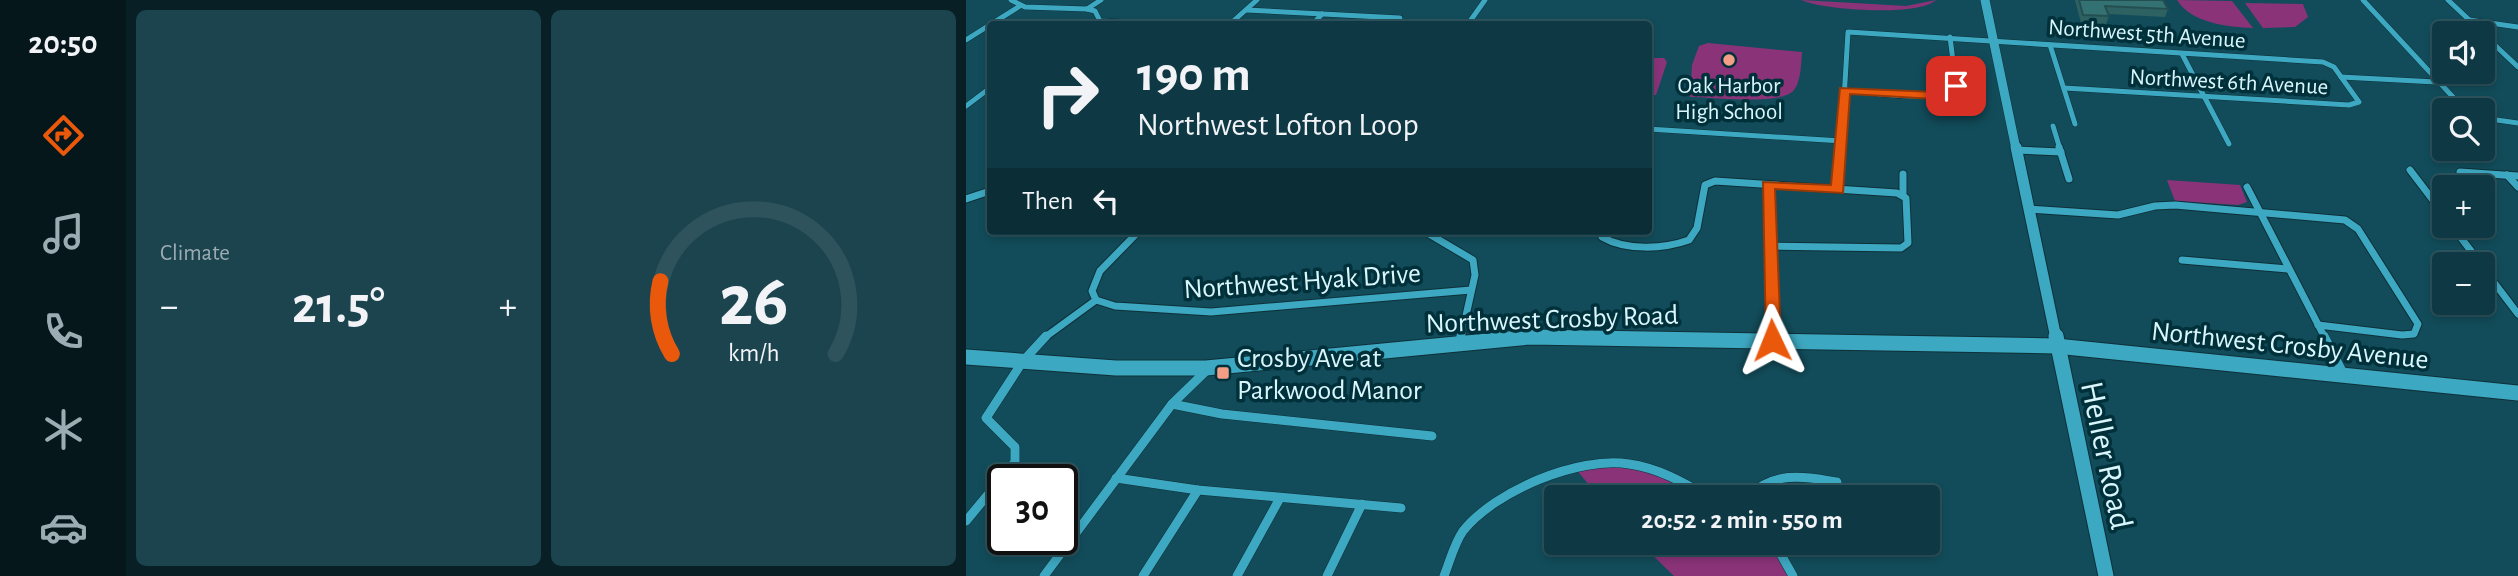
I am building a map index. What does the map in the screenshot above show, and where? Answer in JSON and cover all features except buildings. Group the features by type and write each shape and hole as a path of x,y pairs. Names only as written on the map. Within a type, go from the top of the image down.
{"street":[{"path":"1011,0 1020,6 1087,9 1095,11 1097,20 1100,21"},
{"path":"1087,9 1101,0"},
{"path":"1233,21 1258,0"},
{"path":"1470,21 1485,0"},
{"path":"1985,0 2056,346"},
{"path":"2363,0 2432,78"},
{"path":"2448,0 2469,20 2518,27"},
{"path":"996,21 1020,6"},
{"path":"1246,10 1400,18 1398,21"},
{"path":"1316,21 1322,14"},
{"path":"966,40 987,27"},
{"name":"Northwest 5th Avenue","path":"1844,90 1848,32 2323,62 2334,67 2341,77 2432,82"},
{"path":"1838,190 1844,90 1935,96 1950,92 1956,86 1950,37"},
{"path":"2050,45 2076,124"},
{"path":"2495,45 2518,67"},
{"path":"2182,54 2229,144"},
{"name":"Northwest 6th Avenue","path":"2064,89 2357,104 2341,77"},
{"path":"2438,84 2453,98"},
{"path":"966,106 987,90"},
{"path":"981,95 987,96"},
{"path":"2495,119 2518,122"},
{"path":"2053,126 2069,179"},
{"path":"1652,129 1842,141"},
{"path":"2015,150 2061,152"},
{"path":"2410,170 2432,199"},
{"path":"2460,172 2518,176"},
{"path":"1768,246 1902,248 1908,243 1903,174"},
{"path":"2507,175 2518,187"},
{"path":"1603,235 1611,243 1668,245 1687,242 1695,234 1707,182 1903,194"},
{"path":"1768,185 1772,340"},
{"path":"2247,187 2343,373"},
{"path":"966,199 987,192"},
{"path":"2027,209 2118,215 2155,206 2175,205 2333,217 2356,226 2417,324 2414,334 2318,325"},
{"path":"966,521 1015,463 1018,453 1014,441 996,431 986,418 1021,361 1050,330 1096,300 1092,291 1100,271 1135,235"},
{"path":"1432,235 1473,260 1475,275 1460,342"},
{"path":"2182,260 2288,269"},
{"path":"2495,283 2518,314"},
{"name":"Northwest Hyak Drive","path":"1096,300 1115,306 1211,312 1471,290"},
{"name":"Northwest Crosby Road","path":"966,357 1150,369 1208,368 1530,337 2056,346"},
{"name":"Northwest Crosby Avenue","path":"2056,346 2343,373 2518,393"},
{"name":"Heller Road","path":"2056,346 2106,576"},
{"path":"1044,576 1172,404 1208,368"},
{"path":"1172,404 1222,414 1432,436"},
{"path":"1444,576 1462,533 1478,516 1502,500 1578,467 1623,462 1670,474 1688,485"},
{"path":"1760,485 1768,478 1798,476 1837,482"},
{"path":"1116,478 1199,490 1401,508"},
{"path":"1143,576 1199,490"},
{"path":"1237,576 1280,498"},
{"path":"1327,576 1362,504"},
{"path":"1784,555 1793,576"}],"shaded area":[{"path":"1801,0 1906,6 1936,0 1910,9 1870,10 1829,7"},
{"path":"2177,0 2232,1 2253,28 2222,25 2201,19 2183,8"},
{"path":"2245,3 2303,4 2308,17 2295,27 2263,28"},
{"path":"1708,43 1802,52 1798,82 1794,90 1776,98 1745,100 1690,97 1692,65 1699,46"},
{"path":"1652,58 1664,58 1667,62 1656,95 1652,95"},
{"path":"2167,180 2240,185 2247,202 2238,205 2175,201"},
{"path":"1647,467 1684,485 1589,485 1575,468"},
{"path":"1652,555 1781,555 1793,576 1674,576"}],"place":[{"name":"Oak Harbor High School","path":"1729,60"},
{"name":"Crosby Ave at Parkwood Manor","path":"1223,373"}],"route":[{"path":"1772,340 1768,185 1838,190 1844,90 1935,96 1950,92 1956,86"}]}
